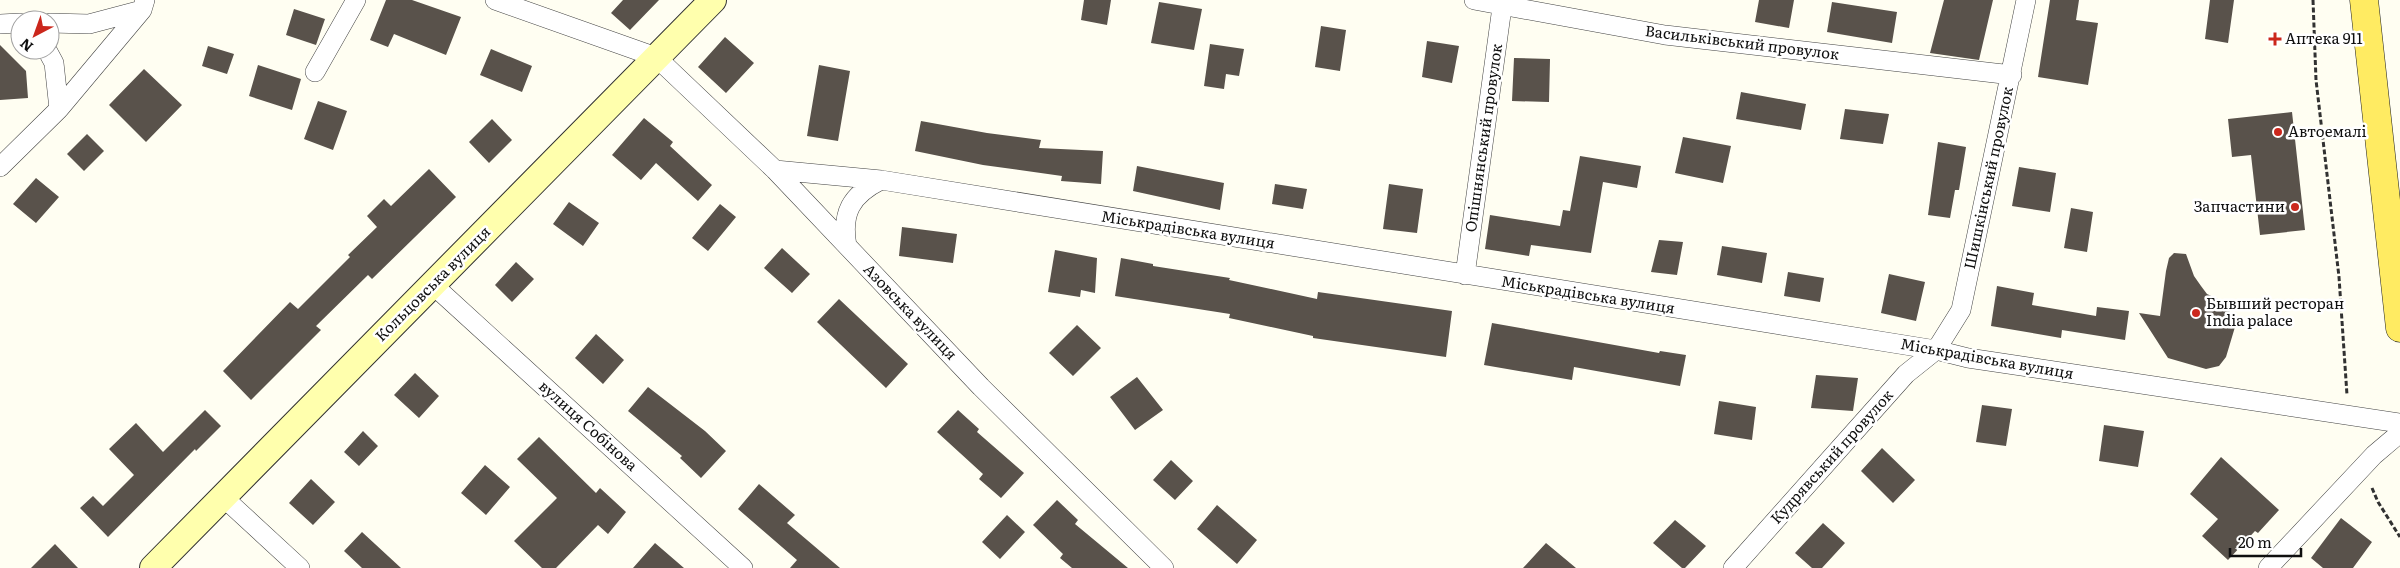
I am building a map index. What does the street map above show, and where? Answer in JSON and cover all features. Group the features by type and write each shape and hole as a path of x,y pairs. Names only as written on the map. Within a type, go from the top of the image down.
{"main road":[{"path":"2364,0 2400,328"}],"street":[{"path":"315,72 356,0"},
{"path":"495,0 656,57"},
{"name":"Кольцовська вулиця","path":"153,568 713,0"},
{"name":"Васильківський провулок","path":"1474,0 1503,2 1665,34 2012,75"},
{"name":"Шишкінський провулок","path":"1936,350 1960,310 2012,75 2026,0"},
{"name":"Опішнянський провулок","path":"1465,275 1503,2"},
{"path":"60,23 90,24 143,5"},
{"path":"0,167 59,109 143,5"},
{"name":"Азовська вулиця","path":"656,57 775,170 981,387 1164,568"},
{"path":"52,60 59,109"},
{"name":"Міськрадівська вулиця","path":"775,170 880,180 1936,350 1968,358 2400,423"},
{"path":"847,246 844,230 847,214 854,199 866,188 880,180"},
{"name":"вулиця Собінова","path":"432,284 743,568"},
{"name":"Кудрявський провулок","path":"1733,568 1906,374 1936,350"},
{"path":"2268,568 2364,466 2400,433"},
{"path":"223,497 300,568"}],"path":[{"path":"2313,0 2316,80 2339,277 2347,397 2351,416"},
{"path":"2364,466 2378,502 2400,537"}],"building":[{"path":"386,0 412,0 461,17 446,55 394,34 388,47 370,40"},
{"path":"623,0 659,0 630,30 611,13"},
{"path":"1084,0 1111,0 1107,25 1081,20"},
{"path":"1759,0 1794,0 1789,28 1755,22"},
{"path":"1944,0 1993,0 1979,60 1930,53"},
{"path":"2050,0 2079,0 2076,20 2098,23 2088,85 2038,77"},
{"path":"2210,0 2234,0 2228,43 2205,39"},
{"path":"1159,2 1202,9 1194,50 1151,43"},
{"path":"1832,2 1897,12 1892,43 1827,32"},
{"path":"294,9 325,19 316,45 286,35"},
{"path":"1321,26 1346,30 1340,71 1315,67"},
{"path":"725,37 754,63 726,93 698,67"},
{"path":"1427,41 1459,46 1452,83 1422,77"},
{"path":"1210,44 1244,49 1239,76 1226,74 1224,89 1204,86"},
{"path":"0,45 10,55 10,60 15,60 26,71 28,98 0,100"},
{"path":"208,46 234,54 227,74 202,66"},
{"path":"491,49 532,66 522,92 480,75"},
{"path":"1514,58 1550,59 1549,102 1512,101"},
{"path":"258,65 301,79 292,110 249,96"},
{"path":"819,65 850,71 838,141 807,136"},
{"path":"144,69 182,105 146,142 109,105"},
{"path":"1741,92 1806,104 1801,130 1736,119"},
{"path":"318,101 347,111 333,150 304,139"},
{"path":"1845,109 1889,114 1883,144 1840,139"},
{"path":"2292,112 2305,230 2260,235 2251,155 2232,157 2228,119"},
{"path":"644,118 673,142 670,146 712,185 698,201 656,163 641,180 612,155"},
{"path":"492,119 512,140 489,163 469,142"},
{"path":"921,121 987,133 1041,140 1039,148 1103,151 1101,184 1061,181 1062,176 983,165 915,151"},
{"path":"87,134 104,151 84,171 67,154"},
{"path":"1683,137 1731,146 1723,183 1675,173"},
{"path":"1938,142 1966,147 1959,190 1955,190 1950,218 1928,215"},
{"path":"1580,156 1641,166 1637,188 1603,182 1591,253 1531,245 1529,256 1485,249 1490,215 1560,226 1563,210 1570,211"},
{"path":"1137,166 1224,183 1220,210 1133,191"},
{"path":"2019,167 2056,173 2050,212 2012,206"},
{"path":"429,169 456,197 372,279 368,275 316,326 321,330 251,400 223,371 290,302 298,309 350,257 348,255 377,227 367,216 384,199 391,206"},
{"path":"36,178 59,197 36,223 13,204"},
{"path":"1275,184 1307,189 1303,209 1272,204"},
{"path":"1389,184 1423,189 1417,233 1383,229"},
{"path":"569,202 599,223 583,246 553,224"},
{"path":"720,204 736,217 708,251 692,238"},
{"path":"2071,208 2093,212 2087,252 2064,248"},
{"path":"902,227 957,234 953,263 899,256"},
{"path":"1659,240 1683,242 1677,275 1651,272"},
{"path":"1722,246 1767,253 1762,283 1717,275"},
{"path":"782,248 810,274 792,293 764,268"},
{"path":"1055,250 1097,258 1095,293 1081,290 1080,297 1048,292"},
{"name":"Бывший ресторан India palace","path":"2174,253 2186,254 2194,276 2201,286 2207,294 2224,302 2233,318 2235,327 2226,357 2219,366 2206,369 2168,358 2139,313 2160,316 2166,271 2169,258"},
{"path":"1121,258 1153,264 1153,266 1230,278 1229,280 1317,299 1318,292 1452,311 1446,357 1313,338 1313,336 1229,318 1230,314 1115,296"},
{"path":"516,262 534,279 512,302 495,285"},
{"path":"1788,272 1824,278 1820,302 1784,296"},
{"path":"1889,274 1925,282 1916,321 1881,313"},
{"path":"1997,286 2034,293 2032,305 2096,316 2097,307 2129,311 2125,340 2062,330 2061,338 1991,326"},
{"path":"839,299 908,364 886,388 817,322"},
{"path":"1492,323 1659,353 1660,351 1686,355 1680,386 1574,367 1572,380 1484,365"},
{"path":"1077,325 1101,348 1073,376 1049,353"},
{"path":"596,334 624,360 603,384 575,358"},
{"path":"415,373 439,396 419,418 394,395"},
{"path":"1816,375 1858,378 1853,411 1811,408"},
{"path":"1137,377 1163,410 1135,430 1110,397"},
{"path":"648,387 705,431 726,451 701,478 680,458 682,456 628,411"},
{"path":"1719,401 1756,407 1752,440 1714,434"},
{"path":"1982,405 2012,409 2006,446 1976,442"},
{"path":"205,410 221,426 196,451 195,449 108,537 80,508 93,496 103,506 134,475 109,449 136,423 163,452"},
{"path":"958,410 979,429 977,432 1024,473 1001,498 979,479 983,474 937,432"},
{"path":"2104,425 2144,431 2138,467 2099,461"},
{"path":"363,431 378,446 359,466 344,452"},
{"path":"539,437 596,493 600,488 626,512 608,534 598,525 556,568 542,568 514,541 557,498 517,459"},
{"path":"1882,448 1915,480 1893,503 1861,471"},
{"path":"2221,457 2279,510 2258,533 2255,531 2228,560 2202,536 2218,519 2190,494"},
{"path":"1171,460 1193,481 1175,500 1153,480"},
{"path":"485,465 510,487 486,515 461,493"},
{"path":"311,479 335,502 313,525 289,503"},
{"path":"759,484 795,515 787,523 840,568 790,568 797,560 738,509"},
{"path":"1057,500 1078,520 1075,524 1128,568 1072,568 1060,558 1063,554 1033,525"},
{"path":"1217,505 1257,540 1237,564 1197,529"},
{"path":"1007,515 1025,532 1000,559 982,542"},
{"path":"2341,518 2372,542 2353,568 2323,568 2311,558"},
{"path":"1675,520 1706,546 1685,568 1682,568 1653,543"},
{"path":"1823,523 1845,543 1822,568 1812,568 1795,553"},
{"path":"362,532 401,568 362,568 344,551"},
{"path":"655,543 684,568 633,568"},
{"path":"1546,543 1576,568 1523,568"},
{"path":"55,544 78,568 31,568"}],"place":[{"name":"Аптека 911","path":"2275,39"},
{"name":"Автоемалі","path":"2278,132"},
{"name":"Запчастини","path":"2295,207"},
{"name":"Бывший ресторан India palace","path":"2196,313"}]}
